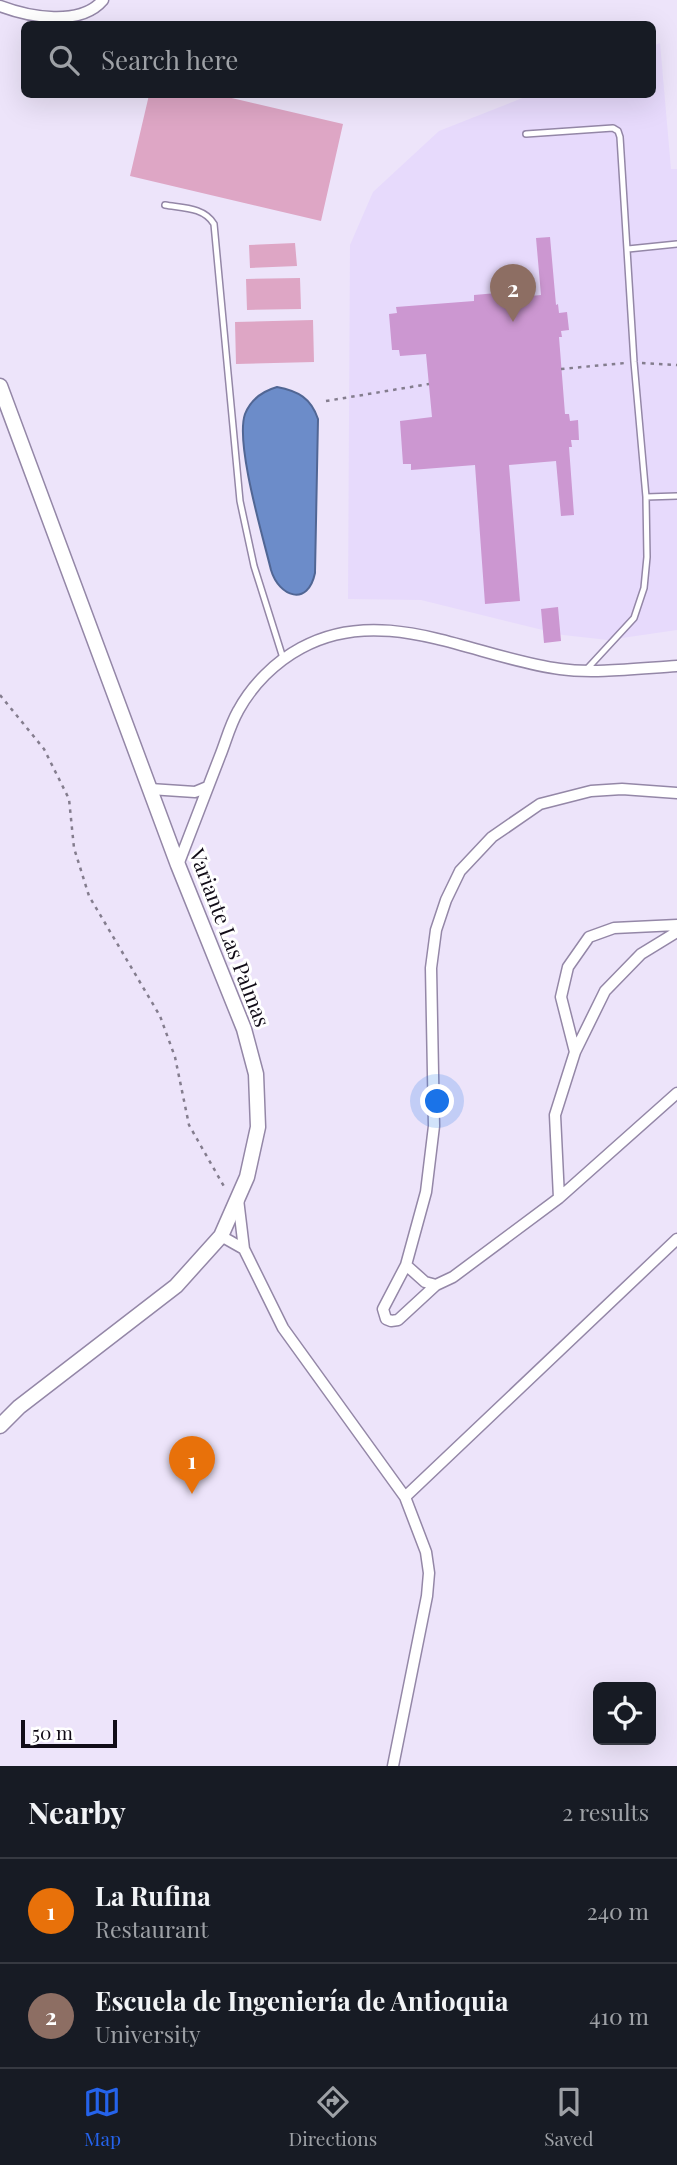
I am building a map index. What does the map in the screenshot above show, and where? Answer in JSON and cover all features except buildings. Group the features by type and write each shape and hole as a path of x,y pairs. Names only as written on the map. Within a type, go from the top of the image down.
{"main road":[{"name":"Variante Las Palmas","path":"0,386 178,865 244,1029 256,1074 258,1127 247,1177 221,1236 176,1286 19,1407 0,1426"}],"street":[{"path":"0,6 29,14 72,16 86,12 103,0"},
{"path":"178,865 237,711 256,685 283,658 312,642 344,632 383,630 416,634 527,664 563,670 677,666"},
{"path":"150,789 195,792 207,787"},
{"path":"677,793 622,789 591,791 540,804 492,837 460,871 436,930 431,968 431,1162 426,1192 406,1265 383,1309 387,1320 398,1320 436,1285 453,1277 559,1198 677,1093"},
{"path":"575,1052 561,997 568,967 589,937 614,928 677,925"},
{"path":"559,1198 555,1115 575,1052 605,991 640,954 677,932"},
{"path":"236,1202 244,1249 283,1328 405,1497 426,1552 429,1573 427,1596 393,1766"},
{"path":"221,1236 244,1249"},
{"path":"405,1497 677,1239"},
{"path":"406,1265 425,1283 436,1285"}],"lane":[{"path":"526,134 613,128 618,131 646,497 648,557 644,588 634,618 586,670"},
{"path":"165,205 203,212 214,223 240,501 254,566 283,658"},
{"path":"628,249 677,244"},
{"path":"646,497 677,496"}],"path":[{"path":"561,369 634,362 677,365"},
{"path":"326,401 429,384"},
{"path":"0,695 44,749 69,799 74,848 89,896 160,1016 175,1057 189,1125 236,1202"}],"shaded area":[{"path":"660,43 671,169 677,169 677,630 608,640 563,635 421,600 348,599 350,245 373,192 439,131 522,98 656,98 656,45"},
{"path":"148,98 232,98 343,124 321,221 130,176"},
{"path":"295,243 297,266 250,268 249,245"},
{"path":"300,278 301,309 247,310 246,279"},
{"path":"313,320 314,362 236,364 235,322"}],"water":[{"path":"277,387 303,397 312,406 318,419 315,573 306,591 300,594 287,592 280,587 271,570 251,490 244,446 245,414 258,396"}],"place":[{"name":"Escuela de Ingeniería de Antioquia","path":"513,322"},
{"name":"La Rufina","path":"192,1494"}]}
